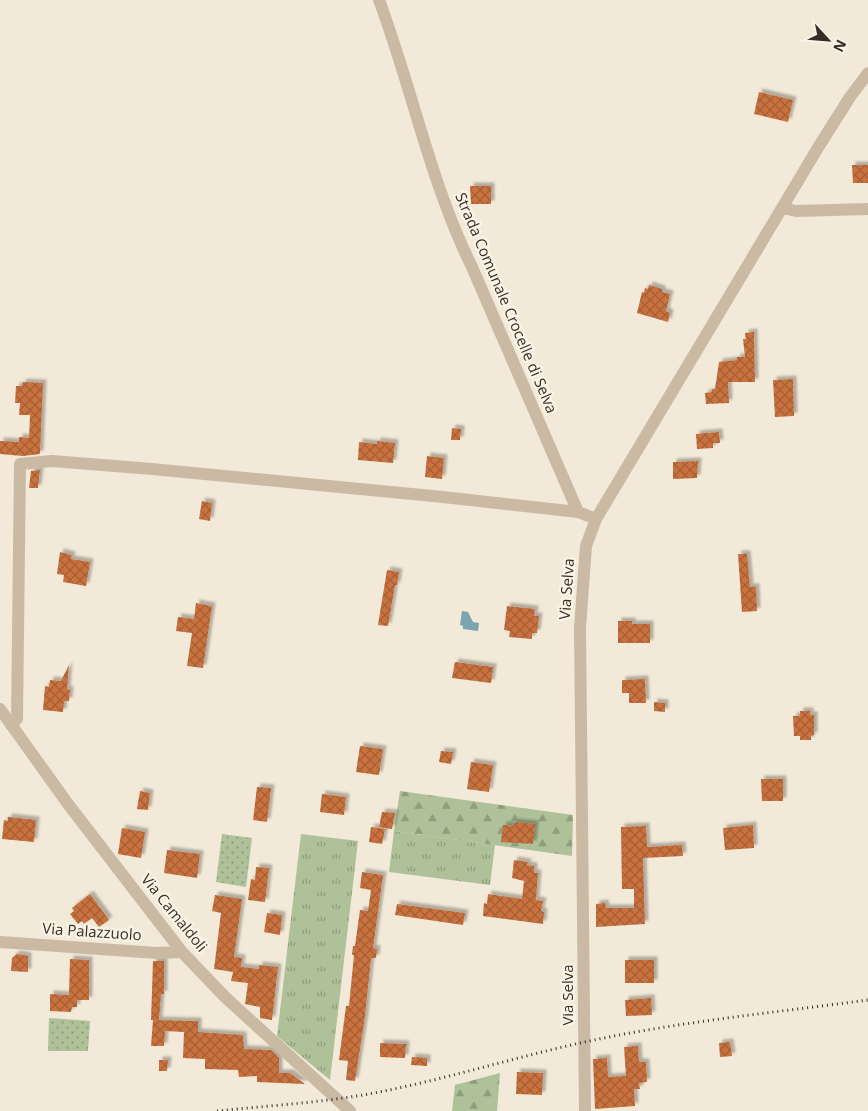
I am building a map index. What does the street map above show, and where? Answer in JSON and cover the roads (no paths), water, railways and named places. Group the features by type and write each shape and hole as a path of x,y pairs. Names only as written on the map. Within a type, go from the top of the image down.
{"street":[{"name":"Strada Comunale Crocelle di Selva","path":"379,0 438,186 456,235 472,267 578,512"},
{"name":"Via Selva","path":"585,1111 580,628 586,546 596,519 850,97 868,73"},
{"path":"783,208 796,212 868,209"},
{"path":"11,725 17,719 20,464 52,461 336,486 578,512 596,519"},
{"name":"Via Camaldoli","path":"0,709 68,804 182,952 225,997 350,1111"},
{"name":"Via Palazzuolo","path":"0,942 157,953 182,952"}],"water":[{"path":"462,611 468,612 473,622 479,623 478,631 463,629 463,626 460,625"}],"railway":[{"path":"217,1111 363,1095 423,1083 599,1039 733,1017 868,1000"}]}
